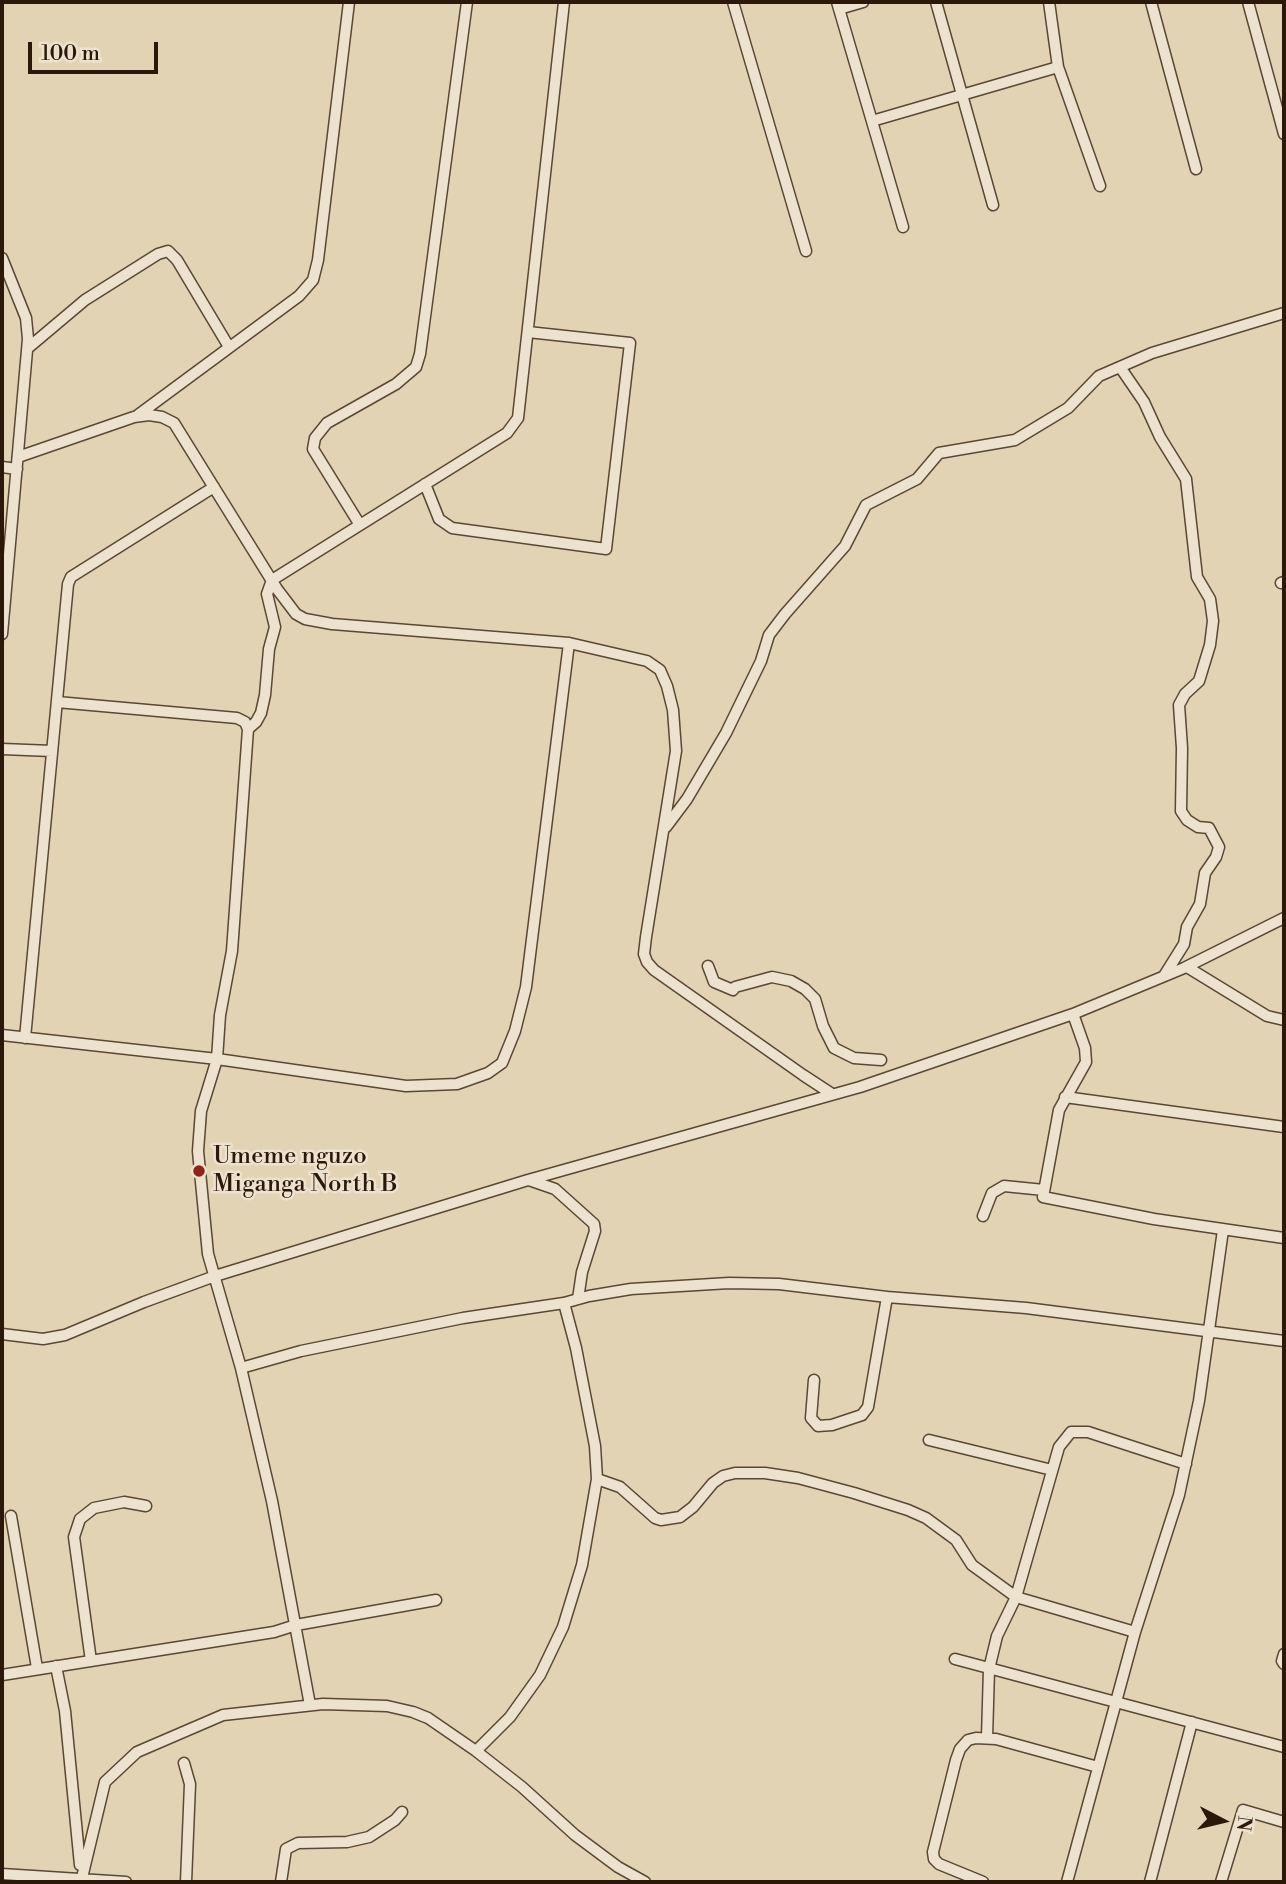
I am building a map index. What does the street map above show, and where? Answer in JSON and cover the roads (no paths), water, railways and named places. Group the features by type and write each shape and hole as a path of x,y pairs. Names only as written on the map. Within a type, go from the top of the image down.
{"street":[{"path":"134,417 299,296 313,280 319,251 349,2"},
{"path":"360,525 313,449 315,438 327,423 396,384 416,367 420,354 467,2"},
{"path":"248,729 261,713 265,695 269,649 275,622 267,594 272,580 507,433 515,425 521,402 565,2"},
{"path":"733,2 806,251"},
{"path":"863,2 838,5 903,227"},
{"path":"936,2 993,205"},
{"path":"1049,2 1058,67 1100,186"},
{"path":"1151,2 1196,169"},
{"path":"1248,2 1284,134"},
{"path":"872,121 1058,67"},
{"path":"28,348 85,300 158,254 168,251 177,260 229,347"},
{"path":"2,258 26,318 28,348 2,634"},
{"path":"663,831 687,799 726,733 761,661 769,635 845,546 866,505 917,480 939,453 1015,440 1068,408 1099,376 1152,353 1284,313"},
{"path":"425,484 439,519 452,528 606,549 630,343 528,332"},
{"path":"1120,367 1144,402 1160,437 1186,479 1197,577 1210,599 1213,621 1210,645 1199,681 1185,694 1179,705 1182,748 1181,811 1187,820 1198,827 1209,828 1219,847 1205,873 1200,904 1187,927 1184,944 1163,977"},
{"path":"18,457 134,417 162,417 174,423 287,603 305,620 569,643 647,661 660,670 673,710 676,751 644,954 647,962 654,970 832,1094"},
{"path":"2,467 17,469"},
{"path":"25,1038 64,607 71,577 214,487"},
{"path":"2,1035 217,1059 406,1086 457,1084 488,1073 502,1063 515,1031 526,987 569,643"},
{"path":"57,702 237,718 245,722 248,729 233,939 220,1015 217,1059 201,1111 198,1151 208,1254 241,1368 272,1501 310,1705"},
{"path":"2,749 52,751"},
{"path":"2,1334 43,1339 65,1335 145,1301 215,1276 528,1180 860,1087 1073,1014 1187,967 1284,918"},
{"path":"708,966 715,982 733,990 735,987 772,977 791,981 815,999 823,1026 834,1048 854,1058 881,1060"},
{"path":"1187,967 1267,1016 1284,1020"},
{"path":"1073,1014 1087,1057 1056,1120 1043,1197 1223,1230 1284,1238"},
{"path":"1065,1097 1284,1127"},
{"path":"528,1180 555,1189 594,1224 595,1231 582,1272 578,1299"},
{"path":"983,1216 992,1193 1004,1186 1044,1190"},
{"path":"1067,1882 1135,1632 1179,1495 1199,1401 1223,1230"},
{"path":"241,1368 301,1351 463,1318 564,1303 631,1289 729,1283 779,1284 887,1297 1026,1308 1284,1341"},
{"path":"814,1380 811,1418 818,1426 832,1425 862,1415 868,1407 887,1297"},
{"path":"476,1751 526,1697 553,1649 574,1595 582,1565 597,1479 589,1412 564,1303"},
{"path":"987,1738 989,1669 997,1636 1016,1597 1059,1447 1071,1432 1088,1432 1186,1464"},
{"path":"929,1440 1052,1470"},
{"path":"597,1479 620,1487 655,1518 661,1520 680,1517 693,1507 713,1483 723,1476 735,1473 765,1473 798,1478 853,1493 926,1518 956,1540 972,1565 1016,1597 1135,1632"},
{"path":"92,1661 74,1537 80,1519 94,1508 124,1502 146,1506"},
{"path":"11,1516 37,1668"},
{"path":"2,1675 274,1632 296,1625 436,1600"},
{"path":"1284,1654 1284,1664"},
{"path":"955,1659 1284,1747"},
{"path":"56,1666 65,1711 81,1879"},
{"path":"81,1879 105,1782 138,1752 223,1715 310,1705 387,1706 428,1718 522,1787 575,1835 618,1867 645,1882"},
{"path":"1150,1882 1192,1722"},
{"path":"983,1882 963,1878 934,1860 933,1842 960,1749 968,1740 996,1739 1098,1767"},
{"path":"184,1763 190,1784 186,1882"},
{"path":"1221,1882 1243,1810 1284,1822"},
{"path":"281,1882 286,1849 298,1843 348,1842 369,1837 395,1820 402,1812"},
{"path":"2,1874 126,1882"}],"place":[{"name":"Umeme nguzo Miganga North B","path":"199,1171"}]}
